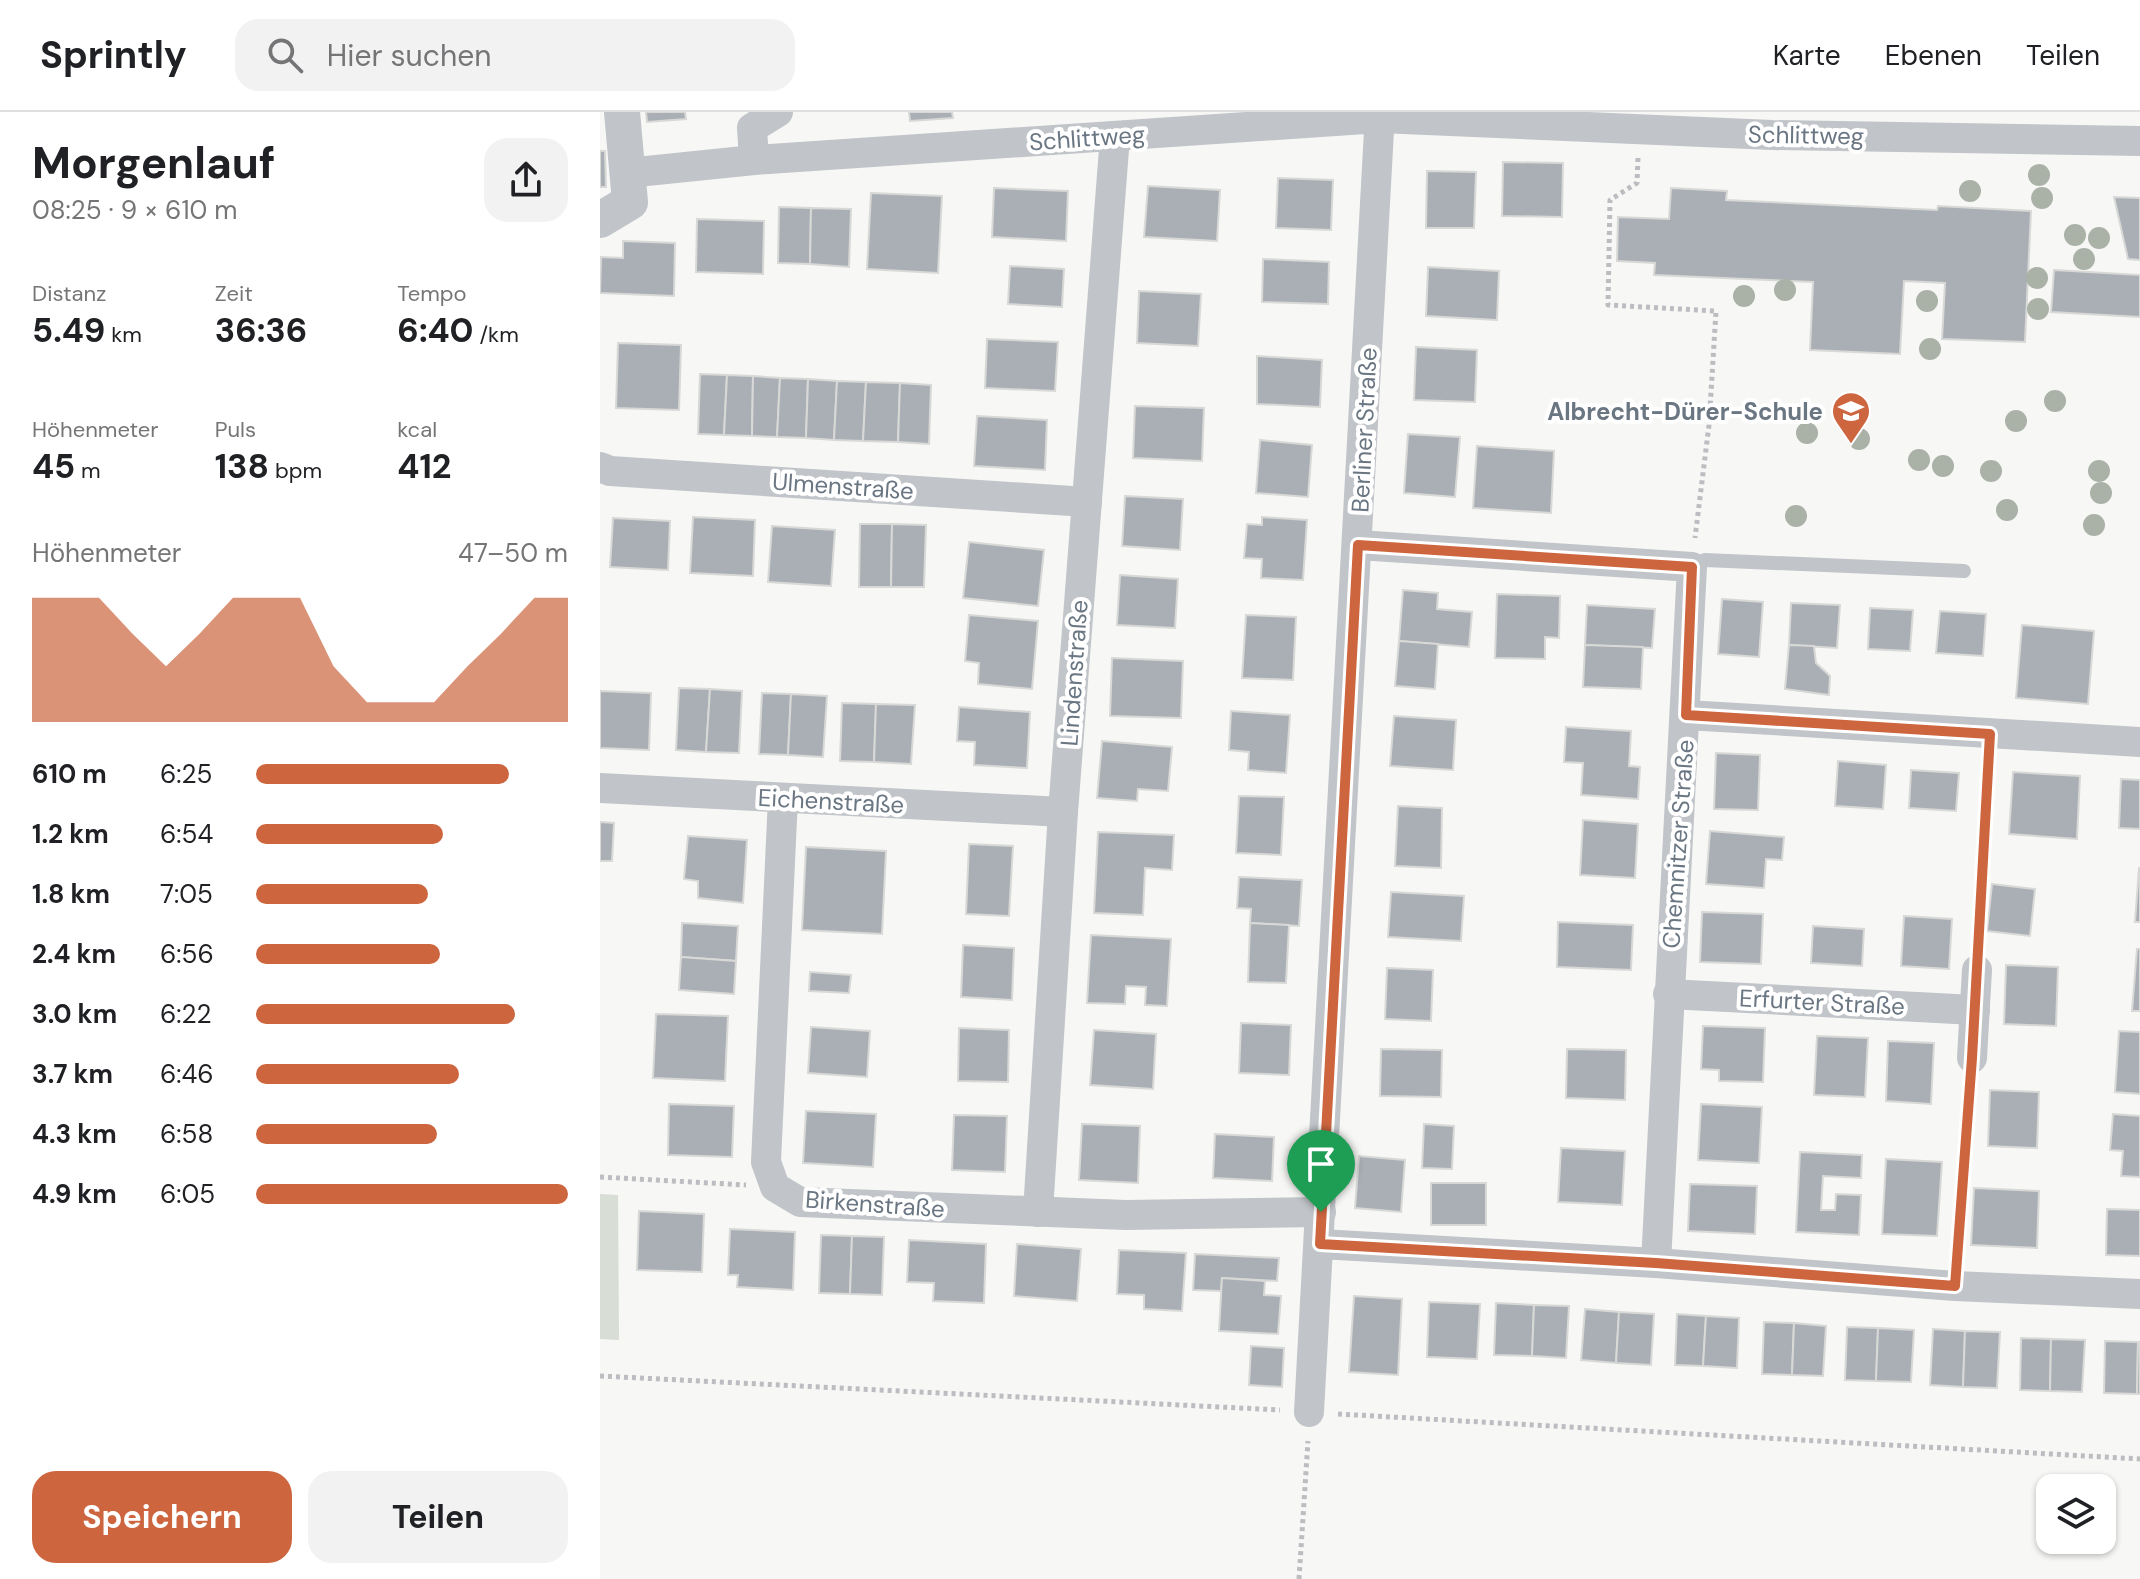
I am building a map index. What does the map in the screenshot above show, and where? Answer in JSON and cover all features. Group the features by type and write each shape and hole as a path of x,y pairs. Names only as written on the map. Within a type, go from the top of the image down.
{"street":[{"path":"600,220 630,202 622,112"},
{"path":"754,160 752,128 778,112"},
{"name":"Schlittweg","path":"627,173 754,160 1380,115 1639,129 1773,124 2140,141"},
{"name":"Berliner Straße","path":"1309,1412 1380,115"},
{"name":"Lindenstraße","path":"1038,1212 1063,812 1115,136"},
{"name":"Ulmenstraße","path":"600,467 626,472 1087,502"},
{"path":"1358,545 1692,567"},
{"name":"Chemnitzer Straße","path":"1656,1263 1692,567"},
{"path":"1686,715 2140,742"},
{"name":"Eichenstraße","path":"600,788 1063,812"},
{"name":"Birkenstraße","path":"783,798 766,1162 775,1187 800,1202 1126,1215 1321,1212"},
{"path":"1972,1058 1977,970"},
{"name":"Erfurter Straße","path":"1668,994 1975,1010"},
{"path":"1320,1244 1656,1263 1955,1286 2140,1294"}],"lane":[{"path":"1692,567 1705,560 1964,571"}],"path":[{"path":"1639,129 1637,183 1610,200 1608,305 1716,311 1709,425 1692,567"},
{"path":"1977,970 1990,734"},
{"path":"1955,1286 1972,1058"},
{"path":"600,1177 775,1187"},
{"path":"600,1376 2140,1459"},
{"path":"1299,1579 1309,1412"}],"shaded area":[{"path":"600,1194 618,1195 619,1340 600,1339"}],"building":[{"path":"646,112 685,112 686,119 647,122"},
{"path":"909,112 952,112 953,118 910,121"},
{"path":"600,151 605,151 606,187 600,187"},
{"path":"1503,162 1563,163 1562,217 1502,216"},
{"path":"1427,171 1476,172 1474,228 1426,228"},
{"path":"1278,178 1333,180 1331,230 1276,228"},
{"path":"1148,186 1220,190 1217,241 1144,237"},
{"path":"994,188 1068,191 1066,241 992,237"},
{"path":"1671,188 1727,191 1726,200 2031,211 2025,342 1942,339 1945,283 1904,281 1900,354 1810,350 1813,282 1654,275 1655,263 1617,261 1618,217 1669,219"},
{"path":"871,193 942,196 938,273 867,269"},
{"path":"2114,197 2140,198 2140,260 2128,259"},
{"path":"779,207 811,208 810,264 778,263"},
{"path":"811,208 851,209 849,267 810,264"},
{"path":"697,219 764,221 763,274 696,272"},
{"path":"623,241 675,243 674,296 600,293 601,257 623,258"},
{"path":"1263,259 1329,262 1328,304 1262,302"},
{"path":"1010,266 1064,269 1062,307 1008,304"},
{"path":"1428,267 1499,271 1497,320 1426,316"},
{"path":"2054,270 2140,275 2140,317 2051,312"},
{"path":"1139,291 1201,294 1198,346 1137,343"},
{"path":"987,339 1058,342 1055,391 985,388"},
{"path":"618,343 681,345 679,410 616,408"},
{"path":"1416,347 1477,350 1475,402 1414,400"},
{"path":"1257,356 1322,360 1320,407 1257,404"},
{"path":"700,374 727,375 724,435 698,434"},
{"path":"727,375 753,376 752,436 724,435"},
{"path":"753,376 780,378 777,437 752,436"},
{"path":"780,378 808,379 806,438 777,437"},
{"path":"808,379 837,381 834,440 806,438"},
{"path":"837,381 866,382 863,441 834,440"},
{"path":"866,382 900,383 898,442 863,441"},
{"path":"900,383 931,385 929,444 898,442"},
{"path":"1135,406 1204,408 1202,461 1133,458"},
{"path":"977,416 1047,420 1045,470 974,466"},
{"path":"1408,434 1460,437 1455,497 1404,493"},
{"path":"1260,440 1312,445 1308,497 1256,493"},
{"path":"1477,446 1554,451 1551,513 1473,508"},
{"path":"1125,496 1183,499 1180,550 1122,546"},
{"path":"693,517 755,520 753,576 690,573"},
{"path":"1262,517 1307,520 1303,580 1261,578 1262,559 1244,558 1247,524 1262,525"},
{"path":"613,518 670,521 668,570 610,567"},
{"path":"860,524 892,524 891,587 859,587"},
{"path":"892,524 926,525 924,587 891,587"},
{"path":"772,526 835,530 831,586 768,582"},
{"path":"969,542 1044,550 1038,606 963,598"},
{"path":"1120,575 1178,579 1175,628 1117,625"},
{"path":"1403,590 1438,593 1437,609 1472,612 1469,647 1399,641"},
{"path":"1497,594 1560,596 1559,638 1545,637 1545,659 1495,658"},
{"path":"1722,599 1763,602 1759,657 1718,654"},
{"path":"1791,603 1840,605 1837,648 1789,645"},
{"path":"1587,605 1655,609 1652,648 1585,645"},
{"path":"1870,608 1913,610 1910,651 1868,649"},
{"path":"1940,611 1986,614 1983,656 1936,653"},
{"path":"969,615 1038,621 1032,689 978,684 979,663 965,661"},
{"path":"1246,615 1296,617 1293,680 1242,678"},
{"path":"2022,625 2094,631 2088,704 2016,698"},
{"path":"1399,641 1438,644 1435,689 1395,686"},
{"path":"1585,645 1643,647 1641,689 1583,687"},
{"path":"1789,645 1814,646 1816,663 1830,676 1829,695 1785,689"},
{"path":"1112,658 1183,661 1181,718 1110,716"},
{"path":"679,688 710,689 706,752 676,750"},
{"path":"710,689 742,691 739,753 706,752"},
{"path":"600,691 651,693 649,750 600,748"},
{"path":"762,693 791,694 788,755 759,754"},
{"path":"791,694 827,696 823,757 788,755"},
{"path":"842,703 876,704 874,762 840,761"},
{"path":"876,704 915,705 911,764 874,762"},
{"path":"959,707 1030,712 1027,768 974,765 975,742 957,741"},
{"path":"1231,711 1290,715 1286,773 1248,770 1249,752 1229,750"},
{"path":"1394,716 1456,720 1453,770 1390,766"},
{"path":"1566,727 1631,731 1629,766 1640,767 1638,799 1581,795 1583,763 1564,762"},
{"path":"1102,741 1172,747 1168,791 1138,789 1137,801 1097,798"},
{"path":"1716,753 1760,755 1758,810 1714,809"},
{"path":"1838,761 1886,765 1883,809 1835,806"},
{"path":"1911,770 1959,773 1956,811 1909,808"},
{"path":"2013,772 2080,776 2077,839 2009,834"},
{"path":"2121,779 2140,780 2140,829 2119,828"},
{"path":"1239,796 1284,797 1281,855 1236,853"},
{"path":"1398,806 1442,808 1441,868 1395,866"},
{"path":"1583,820 1638,824 1635,878 1580,875"},
{"path":"600,822 614,823 612,861 600,861"},
{"path":"1710,831 1784,837 1782,860 1766,859 1764,888 1706,884"},
{"path":"1098,832 1174,835 1172,870 1145,868 1143,915 1094,913"},
{"path":"688,836 747,840 743,903 698,898 698,881 684,879"},
{"path":"969,844 1013,846 1009,916 966,914"},
{"path":"806,847 886,851 882,934 802,930"},
{"path":"2139,868 2140,922 2135,922"},
{"path":"1239,877 1302,880 1299,926 1250,923 1251,909 1237,908"},
{"path":"1992,884 2035,889 2030,936 1987,931"},
{"path":"1391,892 1464,896 1461,941 1388,937"},
{"path":"1702,912 1763,914 1761,964 1700,962"},
{"path":"1904,916 1952,919 1949,969 1901,966"},
{"path":"1558,922 1633,925 1631,970 1557,967"},
{"path":"682,923 738,926 736,961 681,957"},
{"path":"1250,923 1289,925 1286,983 1248,982"},
{"path":"1813,926 1864,929 1862,966 1811,963"},
{"path":"1091,935 1171,939 1167,1006 1145,1005 1146,987 1126,986 1125,1004 1087,1003"},
{"path":"963,945 1014,948 1012,1000 961,997"},
{"path":"2137,949 2140,949 2140,1011 2132,1011"},
{"path":"681,957 736,961 734,994 679,990"},
{"path":"2006,965 2058,967 2056,1026 2004,1024"},
{"path":"1387,968 1433,970 1431,1021 1385,1019"},
{"path":"810,972 851,975 849,993 809,991"},
{"path":"656,1014 728,1016 725,1081 653,1078"},
{"path":"1241,1023 1291,1025 1289,1075 1239,1073"},
{"path":"1703,1026 1765,1028 1763,1082 1719,1081 1719,1070 1701,1069"},
{"path":"811,1027 870,1031 867,1077 808,1073"},
{"path":"959,1028 1009,1030 1008,1082 958,1081"},
{"path":"1094,1030 1156,1034 1153,1089 1090,1085"},
{"path":"2119,1031 2140,1032 2140,1094 2115,1092"},
{"path":"1817,1036 1868,1038 1865,1097 1814,1095"},
{"path":"1888,1041 1934,1043 1931,1104 1886,1101"},
{"path":"1381,1049 1442,1050 1441,1097 1380,1096"},
{"path":"1567,1049 1626,1050 1625,1100 1566,1098"},
{"path":"1990,1090 2039,1092 2037,1148 1988,1146"},
{"path":"669,1104 734,1106 732,1157 668,1155"},
{"path":"1701,1104 1762,1107 1759,1163 1698,1160"},
{"path":"806,1111 876,1114 873,1167 803,1163"},
{"path":"2113,1114 2140,1116 2140,1177 2121,1176 2123,1151 2110,1150"},
{"path":"954,1115 1007,1116 1005,1172 952,1170"},
{"path":"1082,1124 1140,1126 1138,1183 1079,1180"},
{"path":"1424,1124 1454,1126 1452,1169 1422,1168"},
{"path":"1215,1134 1274,1137 1272,1181 1213,1178"},
{"path":"1561,1148 1625,1151 1622,1205 1558,1202"},
{"path":"1800,1152 1862,1155 1861,1178 1823,1176 1821,1210 1835,1210 1836,1194 1861,1195 1859,1235 1796,1232"},
{"path":"1359,1156 1405,1160 1401,1212 1355,1208"},
{"path":"1886,1159 1942,1162 1937,1236 1882,1234"},
{"path":"1431,1183 1486,1183 1486,1225 1431,1225"},
{"path":"1690,1184 1757,1186 1755,1234 1688,1231"},
{"path":"1974,1188 2039,1191 2037,1248 1971,1245"},
{"path":"2107,1209 2140,1210 2140,1256 2106,1255"},
{"path":"639,1211 704,1214 702,1272 637,1270"},
{"path":"730,1229 795,1232 793,1290 737,1287 738,1275 728,1275"},
{"path":"821,1235 852,1236 850,1294 819,1293"},
{"path":"852,1236 884,1237 882,1295 850,1294"},
{"path":"909,1240 986,1244 984,1303 933,1301 934,1283 907,1282"},
{"path":"1017,1244 1081,1249 1077,1301 1014,1296"},
{"path":"1119,1250 1186,1253 1182,1311 1144,1309 1144,1295 1117,1294"},
{"path":"1195,1254 1279,1258 1277,1281 1222,1278 1221,1291 1193,1290"},
{"path":"1222,1278 1265,1281 1264,1295 1281,1296 1278,1334 1219,1331"},
{"path":"1354,1296 1402,1299 1398,1375 1349,1372"},
{"path":"1429,1302 1480,1304 1477,1359 1427,1357"},
{"path":"1496,1303 1534,1305 1532,1356 1494,1355"},
{"path":"1534,1305 1569,1306 1566,1358 1532,1356"},
{"path":"1585,1309 1619,1312 1616,1363 1581,1360"},
{"path":"1619,1312 1654,1314 1651,1365 1616,1363"},
{"path":"1677,1314 1706,1316 1703,1366 1675,1365"},
{"path":"1706,1316 1739,1318 1737,1368 1703,1366"},
{"path":"1764,1322 1794,1323 1792,1375 1762,1374"},
{"path":"1794,1323 1826,1326 1823,1376 1792,1375"},
{"path":"1847,1327 1878,1328 1876,1381 1845,1380"},
{"path":"1878,1328 1914,1330 1911,1382 1876,1381"},
{"path":"1933,1329 1965,1331 1963,1387 1930,1385"},
{"path":"1965,1331 2000,1332 1997,1388 1963,1387"},
{"path":"2021,1338 2051,1339 2050,1391 2020,1390"},
{"path":"2051,1339 2085,1340 2082,1392 2050,1391"},
{"path":"2105,1341 2138,1342 2137,1394 2104,1393"},
{"path":"2140,1342 2140,1394 2137,1394"},
{"path":"1251,1346 1284,1348 1282,1387 1249,1385"}],"place":[{"name":"Albrecht-Dürer-Schule","path":"1851,445"}],"route":[{"path":"1358,545 1692,567 1686,715 1990,734 1972,1058 1955,1286 1656,1263 1320,1244 1321,1212 1358,545"}]}
